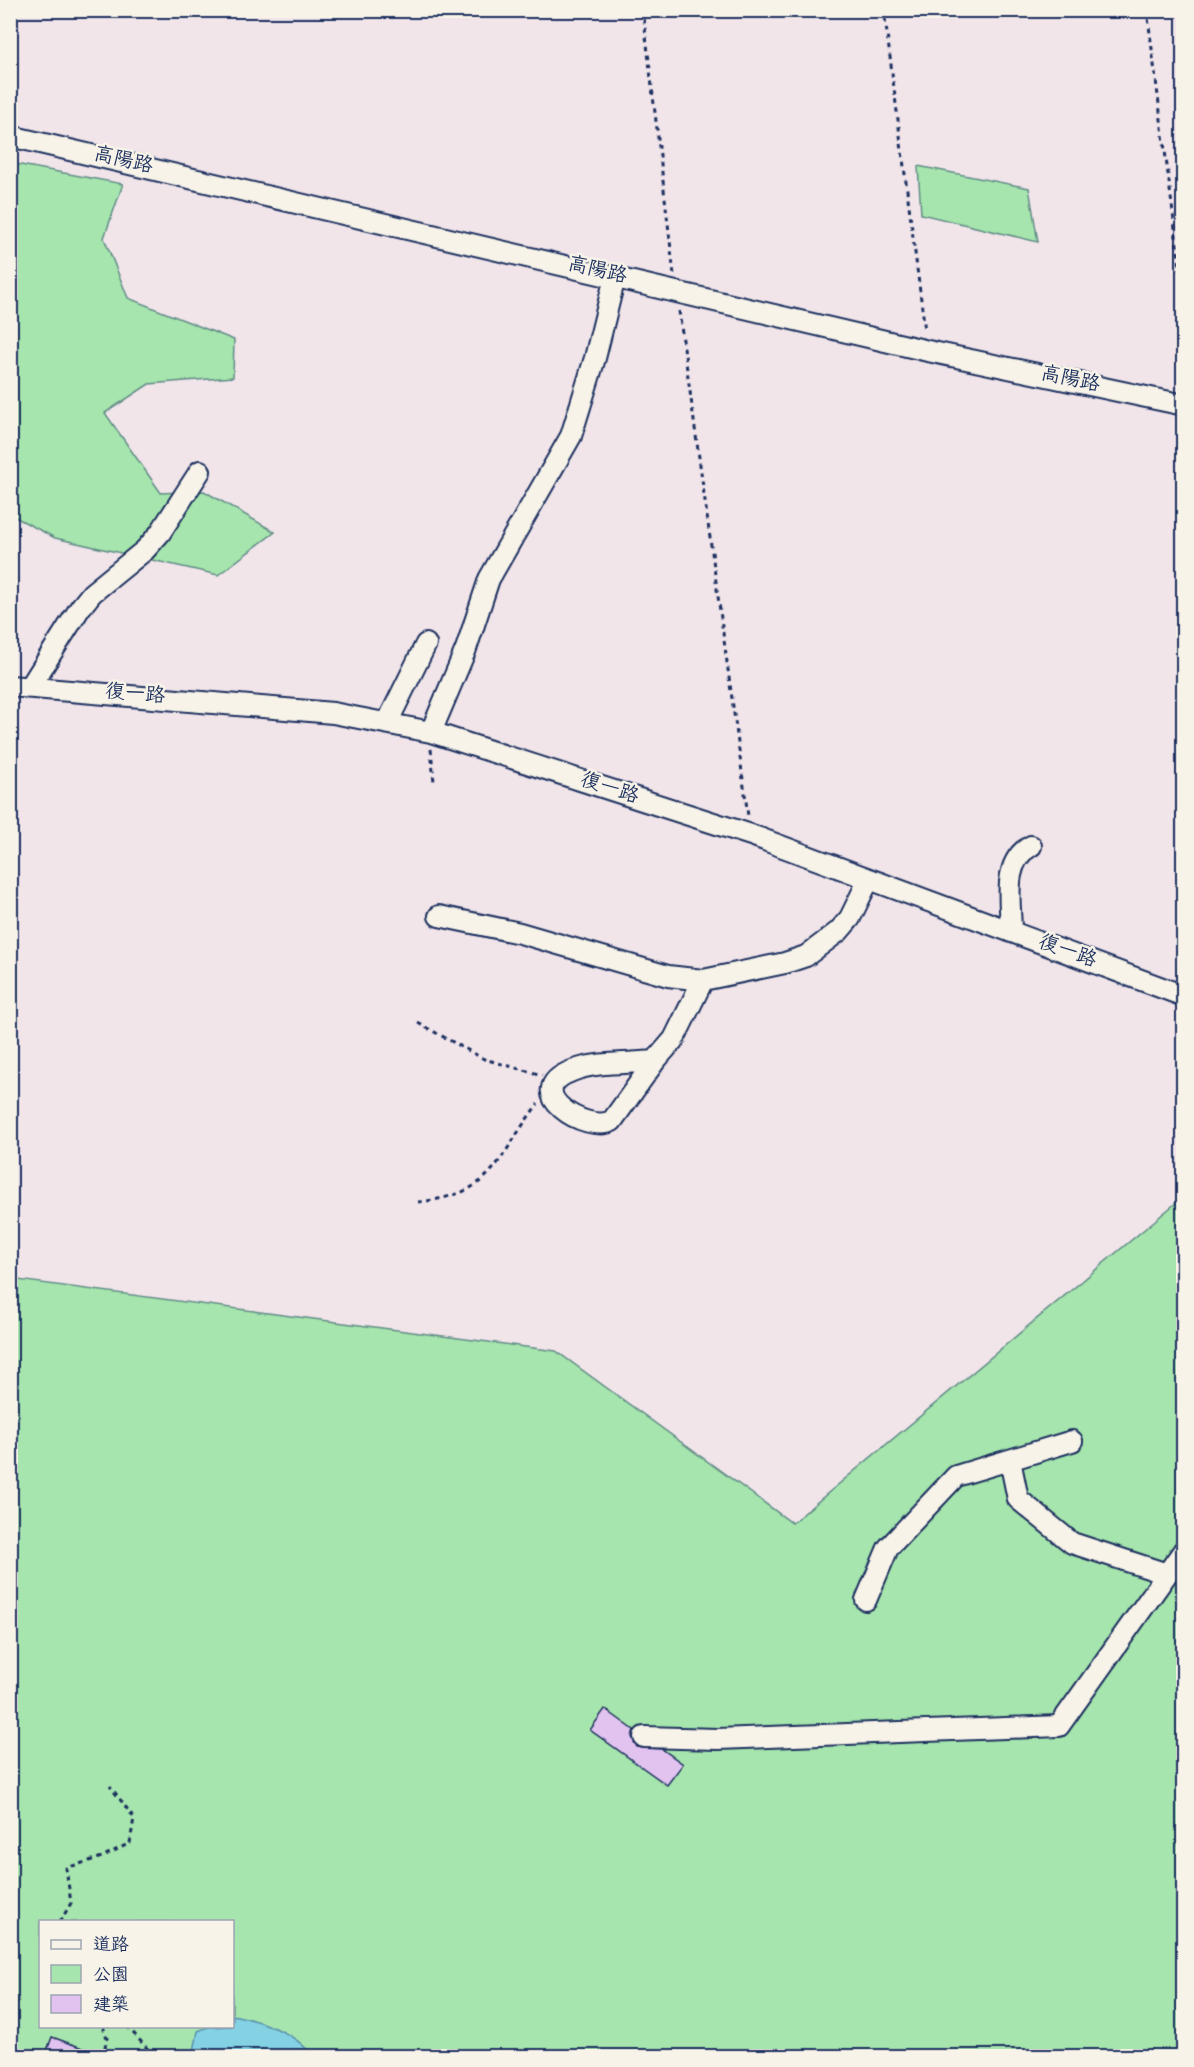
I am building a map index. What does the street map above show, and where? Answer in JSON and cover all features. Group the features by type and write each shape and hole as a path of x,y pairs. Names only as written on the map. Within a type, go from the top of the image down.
{"street":[{"name":"高陽路","path":"10,136 676,290 928,351 1184,405"},
{"path":"431,732 466,649 489,579 570,436 595,358 615,277"},
{"path":"20,687 92,593 145,549 160,533 200,471"},
{"path":"387,723 426,644"},
{"name":"復一路","path":"20,687 277,707 387,723 431,732 750,835 1184,996"},
{"path":"1011,932 1011,870 1022,851 1031,846"},
{"path":"439,916 520,933 668,976 704,980 785,963 806,956 839,931 850,918 869,879"},
{"path":"655,1061 570,1071 555,1085 555,1103 561,1109 598,1124 612,1121 655,1061 674,1039 704,980"},
{"path":"866,1600 888,1548 956,1476 1072,1441"},
{"path":"1010,1460 1018,1499 1072,1543 1167,1574"},
{"path":"644,1737 718,1739 918,1729 1059,1726 1184,1550"}],"path":[{"path":"644,10 676,290 750,835"},
{"path":"884,10 928,351"},
{"path":"1147,10 1184,298"},
{"path":"431,732 430,763 434,782"},
{"path":"418,1023 484,1059 555,1085 516,1134 496,1168 480,1182 464,1193 418,1202"},
{"path":"61,1920 71,1904 66,1868 102,1857 130,1843 134,1818 110,1786"},
{"path":"1178,1844 1184,1842"},
{"path":"103,2056 106,2038 104,2028"},
{"path":"129,2028 154,2056"}],"green space":[{"path":"10,163 123,184 104,238 128,298 234,340 233,377 149,384 105,413 161,493 204,491 275,532 218,575 55,538 11,515"},
{"path":"918,166 1029,188 1038,242 921,214"},
{"path":"1183,1197 1183,2056 11,2056 11,1279 556,1351 792,1523"}],"water":[{"path":"234,2015 254,2020 287,2034 312,2056 193,2056 198,2031 206,2028 234,2028"}],"building":[{"path":"605,1709 634,1730 632,1737 637,1747 662,1749 683,1764 667,1785 590,1730"},
{"path":"52,2037 102,2055 102,2056 45,2056"}]}
